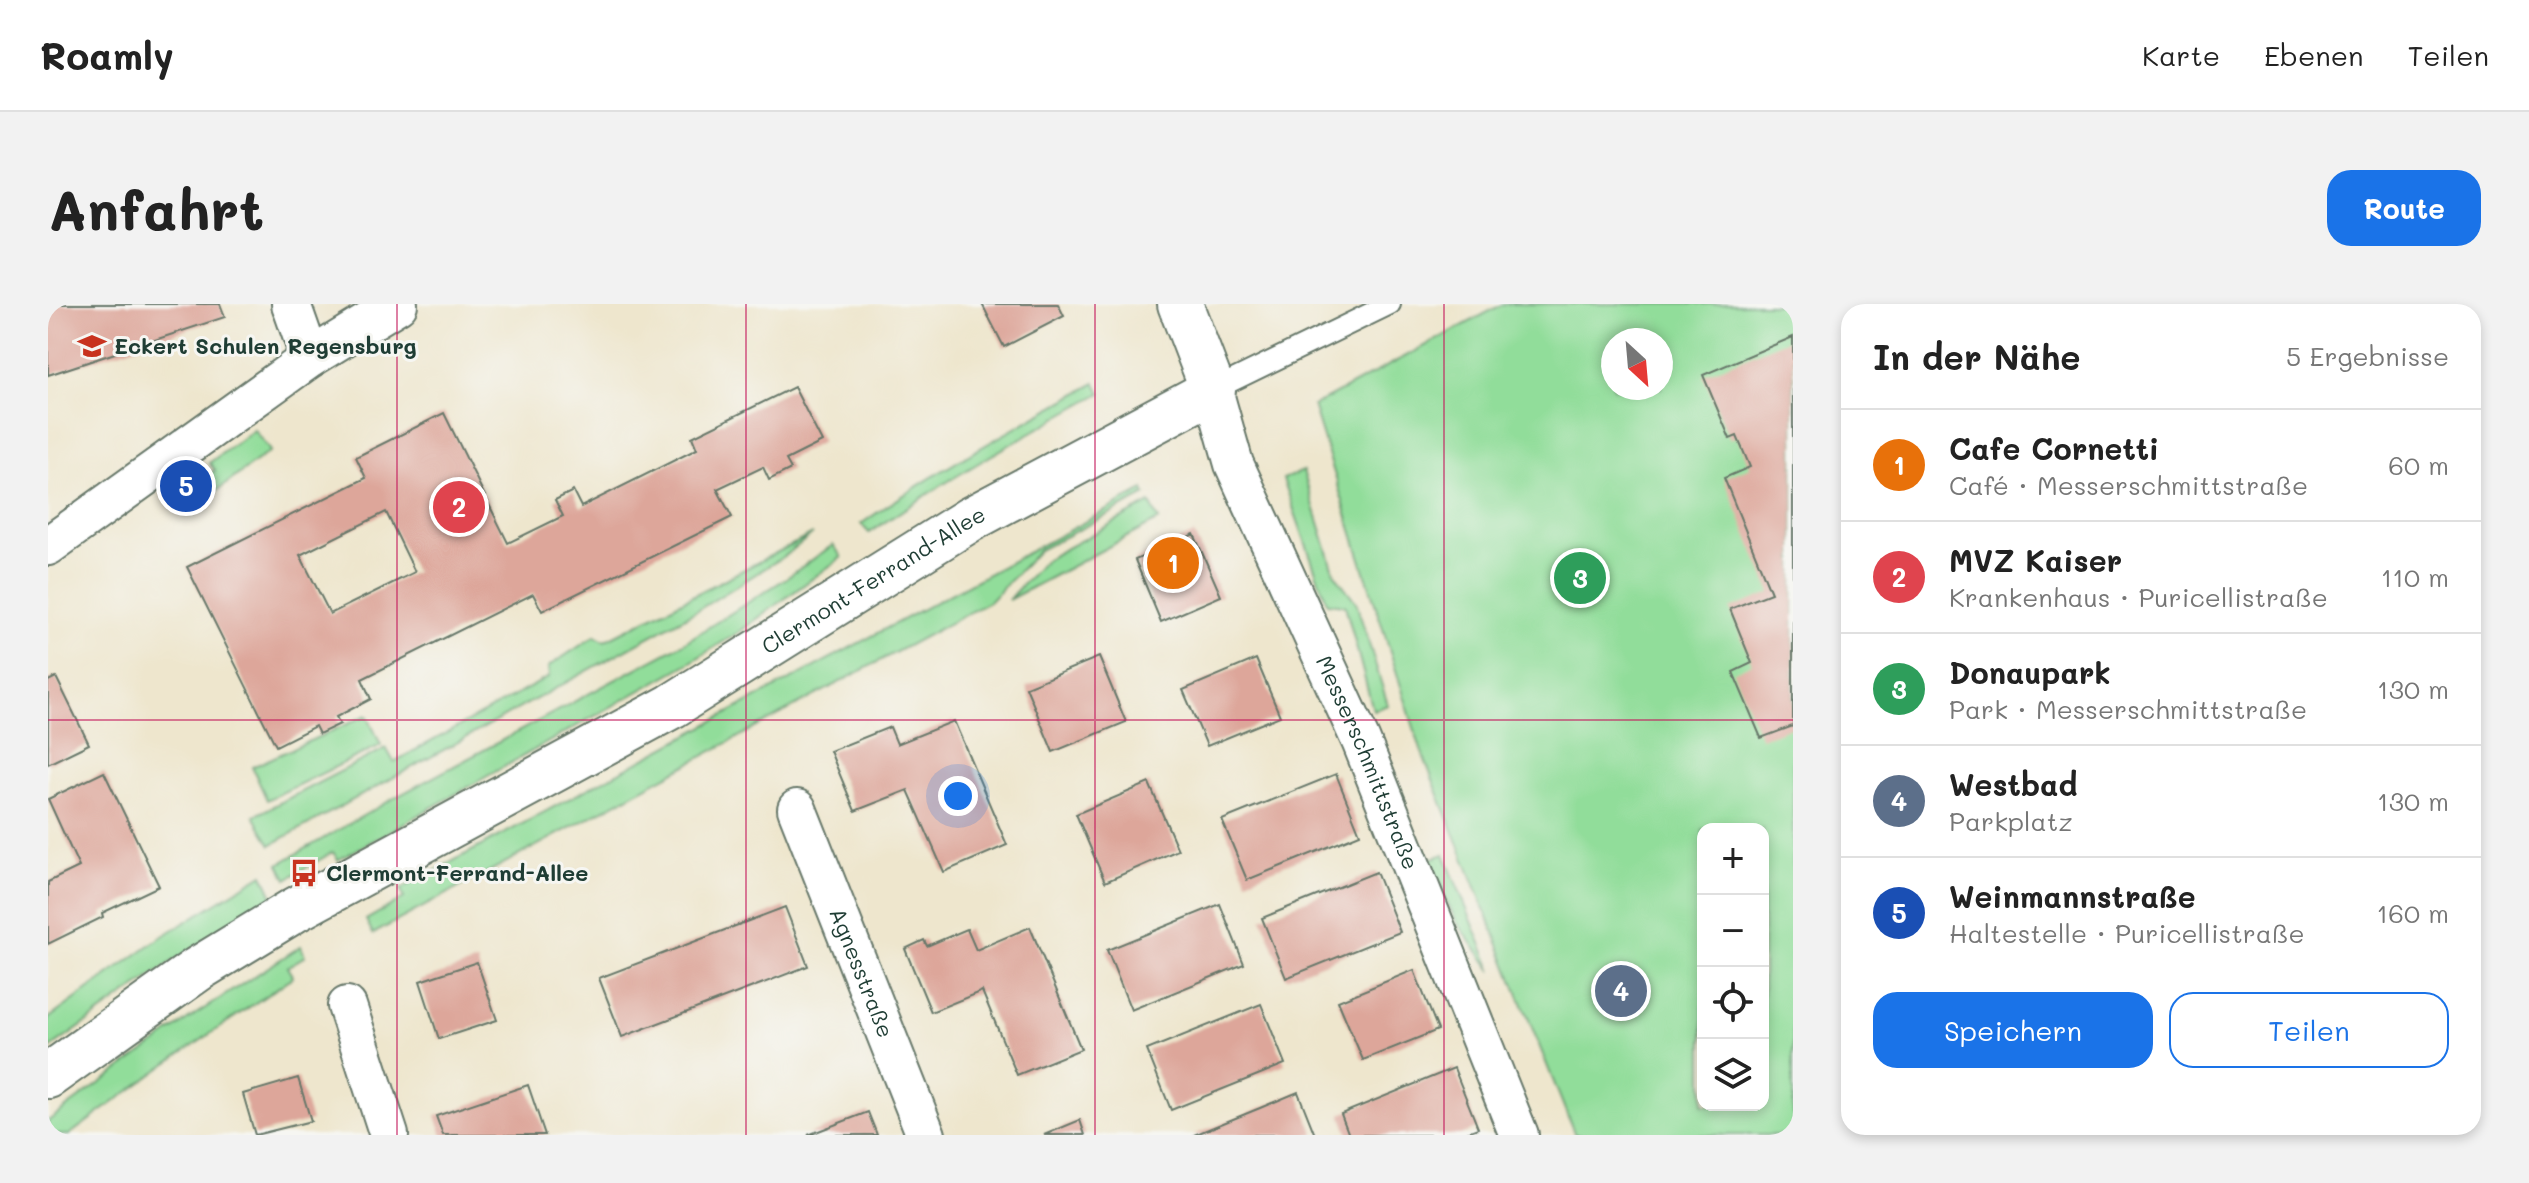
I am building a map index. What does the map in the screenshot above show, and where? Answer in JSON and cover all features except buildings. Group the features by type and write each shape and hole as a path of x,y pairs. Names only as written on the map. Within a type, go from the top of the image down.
{"street":[{"path":"291,304 310,358"},
{"path":"48,546 310,358 398,304"},
{"path":"1180,304 1213,390"},
{"name":"Clermont-Ferrand-Allee","path":"48,1076 198,969 293,911 672,706 969,520 1213,390"},
{"name":"Messerschmittstraße","path":"1213,390 1234,464 1361,741 1519,1135"},
{"name":"Agnesstraße","path":"797,809 926,1135"},
{"path":"347,1006 383,1134"}],"lane":[{"path":"1213,390 1390,304"}],"green space":[{"path":"1503,304 1793,304 1793,1135 1575,1135 1421,750 1313,406"},
{"path":"1096,383 1101,393 955,477 869,533 861,524 947,468"},
{"path":"254,430 270,451 202,502 191,488 215,470 209,463"},
{"path":"1303,471 1335,574 1356,602 1388,705 1373,710 1345,605 1327,603 1283,479"},
{"path":"1144,490 1146,495 1039,550 989,602 373,934 366,920 404,898 401,889"},
{"path":"1150,503 1159,520 1008,600 1046,559"},
{"path":"813,534 783,557 698,610 271,845 254,816 386,748 394,762 549,677 548,667 595,636 604,641"},
{"path":"833,545 842,557 739,632 691,662 338,860 333,852 287,879 279,864 396,797 682,644"},
{"path":"367,715 381,745 267,800 252,767"},
{"path":"1444,854 1493,972 1456,921 1428,860"},
{"path":"263,874 273,896 169,964 48,1050 48,1019 158,939"},
{"path":"301,946 305,956 287,967 293,977 69,1135 48,1135 48,1121 193,1016"}],"place":[{"name":"Eckert Schulen Regensburg","path":"92,346"},
{"name":"Weinmannstraße","path":"186,486"},
{"name":"MVZ Kaiser","path":"459,507"},
{"name":"Cafe Cornetti","path":"1173,563"},
{"name":"Donaupark","path":"1580,578"},
{"name":"Clermont-Ferrand-Allee","path":"304,873"},
{"name":"Westbad","path":"1621,991"}]}
